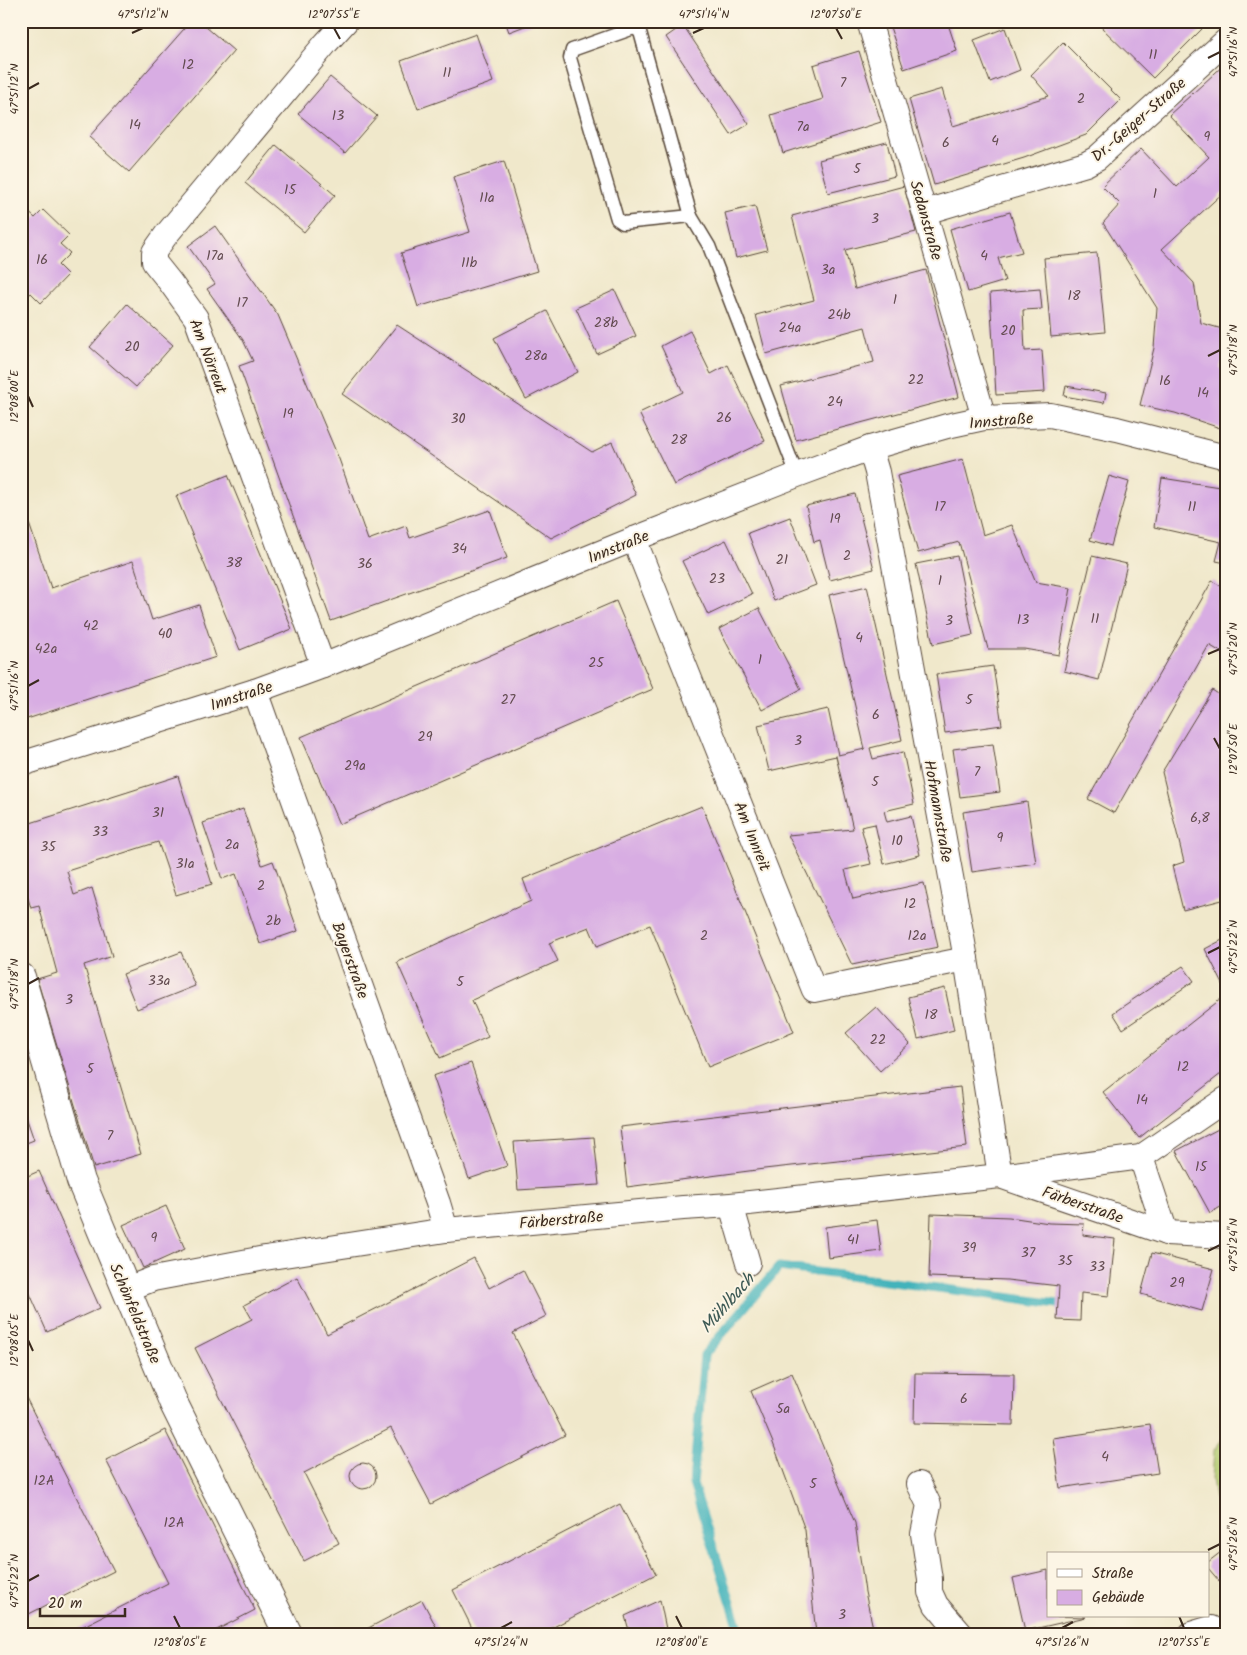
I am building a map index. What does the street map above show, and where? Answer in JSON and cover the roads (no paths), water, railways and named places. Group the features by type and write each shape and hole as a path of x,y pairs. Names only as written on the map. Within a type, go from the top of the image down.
{"street":[{"name":"Am Nörreut","path":"323,666 196,318 154,262 154,252 166,235 346,21"},
{"name":"Sedanstraße","path":"869,21 984,418"},
{"name":"Dr.-Geiger-Straße","path":"925,212 1070,170 1092,161 1226,42"},
{"name":"Innstraße","path":"21,764 255,691 323,666 634,539 797,475 870,448 947,426 984,418 1050,416 1117,429 1226,457"},
{"name":"Hofmannstraße","path":"870,448 877,472 966,959 1000,1176"},
{"name":"Am Innreit","path":"634,539 814,990 966,959"},
{"name":"Bayerstraße","path":"255,691 446,1230"},
{"name":"Schönfeldstraße","path":"21,978 81,1181 174,1404 288,1634"},
{"name":"Färberstraße","path":"127,1289 153,1279 265,1258 446,1230 731,1205 1000,1176 1141,1158 1226,1099"},
{"path":"1141,1158 1166,1233"},
{"name":"Färberstraße","path":"1000,1176 1166,1233 1226,1236"},
{"path":"731,1205 748,1263"},
{"path":"919,1484 929,1505 923,1534 930,1592 936,1606 961,1634"},
{"path":"1191,1634 1211,1628 1217,1634"}],"lane":[{"path":"691,216 623,223 617,219 570,58 572,50 634,28 640,32 691,216 709,246 797,475"}],"waterway":[{"name":"Mühlbach","path":"741,1634 693,1484 704,1355 779,1267 1058,1304"}]}
